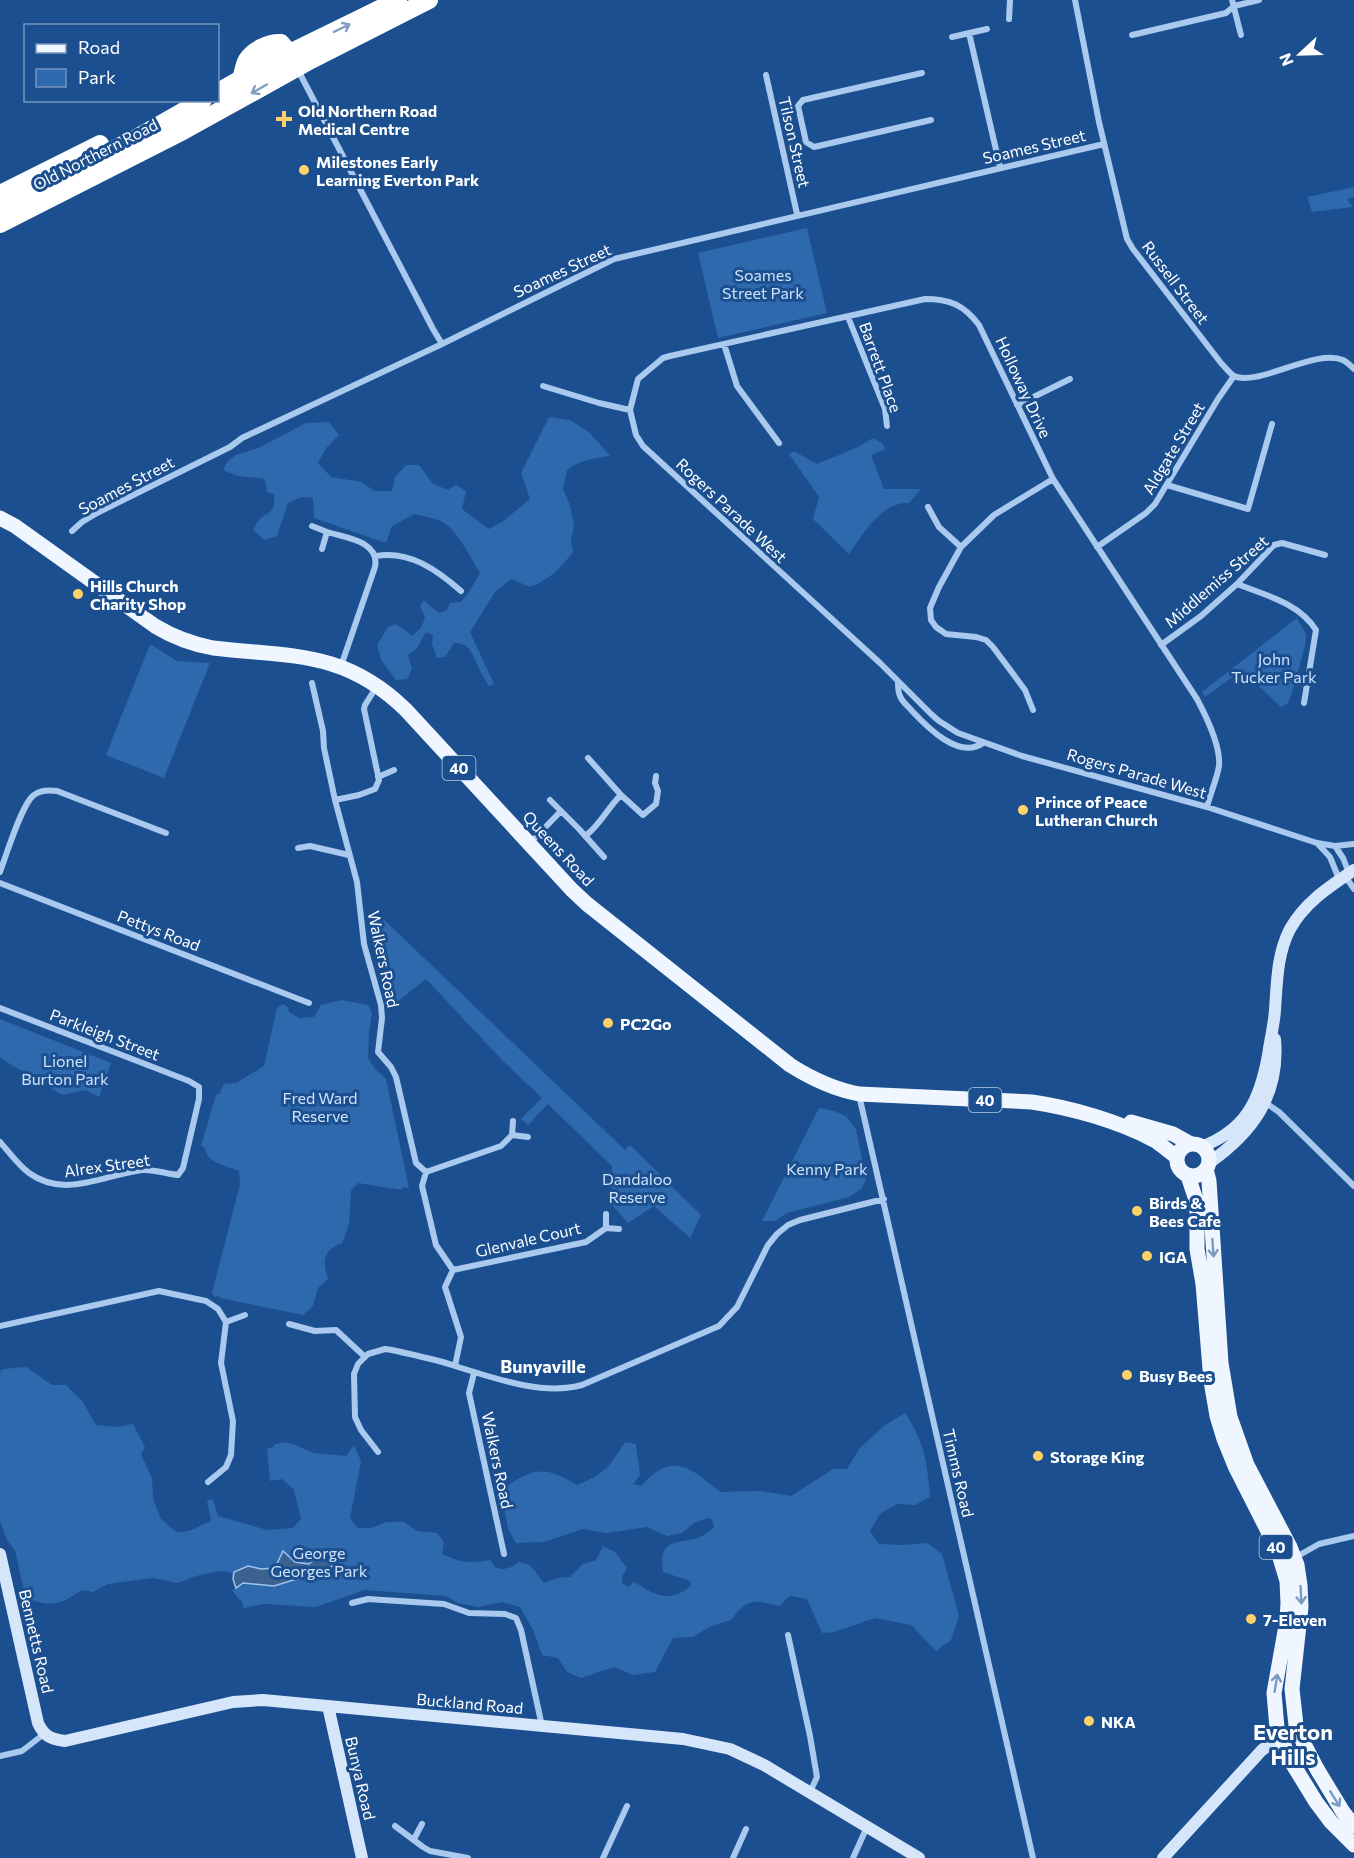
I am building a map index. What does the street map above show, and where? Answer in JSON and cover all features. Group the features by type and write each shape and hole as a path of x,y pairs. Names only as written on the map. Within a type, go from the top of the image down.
{"highway":[{"name":"Old Northern Road","path":"219,101 398,0"},
{"name":"Old Northern Road","path":"219,101 241,79 293,61 429,0"},
{"path":"0,194 173,107 197,102"},
{"name":"Old Northern Road","path":"0,208 130,142 200,102"},
{"name":"Old Northern Road","path":"0,224 217,102"},
{"path":"0,236 190,140 210,127 219,102"}],"main road":[{"name":"Queens Road","path":"0,507 15,526"},
{"name":"Queens Road","path":"0,518 15,526 172,636 213,648 314,658 341,666 377,685 406,710 587,904 790,1065 824,1084 859,1094 1032,1102 1058,1107 1110,1121 1153,1140 1177,1157"},
{"name":"Queens Road","path":"1110,1121 1130,1121 1173,1134 1196,1146"},
{"path":"1177,1157 1182,1148 1196,1146"},
{"name":"40","path":"1196,1146 1207,1154 1221,1363 1230,1418 1247,1466 1294,1557 1300,1585 1301,1607 1293,1675 1294,1718 1308,1754 1334,1799 1354,1826"},
{"name":"40","path":"1177,1157 1178,1166 1183,1174 1188,1176 1197,1203 1197,1249 1217,1416 1234,1466 1278,1551 1287,1581 1287,1620 1274,1694 1275,1719 1291,1763 1323,1813 1354,1845"},
{"path":"1188,1176 1198,1176 1208,1166"}],"street":[{"path":"1010,0 1010,19"},
{"name":"Russell Street","path":"1075,0 1104,144 1127,239 1221,363 1234,376"},
{"path":"1233,3 1259,0"},
{"path":"1132,35 1226,14 1233,3"},
{"path":"1233,3 1241,35"},
{"path":"952,37 987,29"},
{"path":"969,33 1000,167"},
{"path":"293,61 442,344"},
{"path":"922,73 803,100 798,106 806,142 814,147 931,120"},
{"name":"Tilson Street","path":"766,75 797,214"},
{"name":"Soames Street","path":"72,531 97,513 230,447 242,438 442,344 614,259 797,214 1104,144"},
{"name":"Holloway Drive","path":"630,410 638,379 663,358 926,298 941,299 963,308 972,315 979,326 1053,479 1197,699 1205,715 1216,746 1219,765 1207,807"},
{"name":"Barrett Place","path":"848,317 885,409 887,426"},
{"path":"724,344 737,386 779,443"},
{"path":"1234,376 1250,378 1329,358 1343,360 1354,369"},
{"name":"Aldgate Street","path":"1097,547 1146,513 1155,504 1234,376"},
{"path":"1017,405 1070,379"},
{"path":"543,386 599,404 630,410"},
{"name":"Rogers Parade West","path":"630,410 636,435 643,446 939,722 958,733 1022,756 1207,807 1317,843 1335,846 1354,844"},
{"path":"1167,485 1248,509 1272,424"},
{"path":"1033,710 1025,690 986,640 946,634 931,620 930,608 961,547 994,515 1053,479"},
{"path":"928,507 939,527 961,547"},
{"path":"312,526 367,545 376,556 375,567 341,666"},
{"path":"322,549 327,532"},
{"name":"Middlemiss Street","path":"1161,645 1201,616 1237,584 1274,545 1282,543 1325,555"},
{"path":"376,556 393,554 421,563 438,572 461,591"},
{"path":"1237,584 1296,609 1310,621 1316,630 1304,703"},
{"name":"Rogers Parade West","path":"898,682 901,699 934,734 956,745 976,748 983,743"},
{"name":"Walkers Road","path":"312,683 335,800 357,882 364,944 381,1005 382,1018 378,1052 396,1077 417,1162 426,1172 422,1186 436,1245 453,1270"},
{"path":"335,800 375,789 379,780 364,709 377,685"},
{"path":"588,758 621,795 643,815 656,804 658,791 655,783 656,777"},
{"path":"378,777 394,770"},
{"path":"0,872 26,804 34,795 46,790 57,791 166,833"},
{"path":"585,836 621,795"},
{"path":"550,800 604,857"},
{"path":"529,843 561,811"},
{"path":"1317,843 1347,875"},
{"path":"298,848 310,846 349,855"},
{"path":"1335,846 1343,858 1347,875 1354,889"},
{"path":"1208,1166 1241,1135 1259,1113 1274,1023 1281,951 1290,929 1304,909 1322,891 1347,875"},
{"name":"Pettys Road","path":"0,883 309,1003"},
{"name":"Parkleigh Street","path":"0,1008 189,1081 199,1087"},
{"name":"Alrex Street","path":"0,1142 27,1172 54,1185 70,1185 142,1170 157,1170 178,1175 183,1168 199,1099 199,1087"},
{"name":"Timms Road","path":"859,1094 1033,1858"},
{"path":"1196,1146 1218,1141 1261,1099"},
{"path":"1261,1099 1279,1112 1354,1186"},
{"path":"426,1172 501,1146 512,1136 513,1121"},
{"path":"512,1136 528,1137"},
{"path":"378,1452 355,1418 354,1374 364,1356 373,1351 385,1349 455,1366 474,1373 539,1387 560,1389 582,1385 709,1331 724,1322 737,1307 762,1255 777,1234 800,1220 884,1199"},
{"path":"606,1214 606,1228 619,1229"},
{"name":"Glenvale Court","path":"453,1270 586,1242 606,1228"},
{"path":"453,1270 445,1287 460,1337 455,1366"},
{"path":"0,1326 159,1291 206,1300 218,1309 226,1322 221,1363 233,1420 231,1455 226,1467 208,1482"},
{"path":"226,1322 245,1315"},
{"path":"289,1324 315,1331 336,1330 364,1356"},
{"name":"Walkers Road","path":"474,1373 469,1392 504,1554"},
{"path":"1294,1557 1319,1544 1354,1536"},
{"name":"Bennetts Road","path":"0,1554 38,1723 44,1734"},
{"path":"352,1603 368,1599 444,1604 470,1613 505,1614 516,1617 521,1630 542,1726"},
{"path":"788,1635 817,1777 810,1792"},
{"name":"Buckland Road","path":"44,1734 53,1740 65,1741 233,1702 263,1700 706,1742 730,1749 764,1765 919,1858"},
{"name":"Bunya Road","path":"328,1706 362,1858"},
{"path":"0,1756 22,1751 44,1734"},
{"path":"1163,1858 1260,1752 1269,1745 1299,1734"},
{"path":"603,1858 627,1806"},
{"path":"414,1839 422,1824"},
{"path":"395,1826 423,1848 468,1858"},
{"path":"853,1858 867,1827"},
{"path":"733,1858 746,1829"}],"green space":[{"path":"1354,187 1354,197 1347,199 1353,207 1312,212 1307,197"},
{"name":"Soames Street Park","path":"807,228 827,313 718,338 698,253"},
{"path":"549,417 570,420 590,433 610,456 582,462 567,470 563,489 570,505 574,525 571,541 573,552 549,577 537,584 530,587 511,579 495,592 470,632 494,684 489,686 471,652 463,644 454,643 445,657 437,658 432,644 433,635 426,632 417,648 408,655 412,669 407,679 396,680 381,660 377,645 388,627 395,624 412,636 421,628 425,618 420,606 424,600 440,613 447,610 450,603 461,602 469,592 480,573 447,525 436,519 415,514 392,526 386,543 314,518 313,498 302,497 288,503 277,536 265,540 253,530 259,520 273,509 274,494 267,492 265,479 238,476 223,470 228,461 236,455 258,448 306,423 329,422 339,435 327,447 318,463 331,477 362,482 374,491 392,491 395,477 406,465 419,465 433,484 448,490 456,485 466,491 462,509 489,529 502,522 530,499 521,473"},
{"path":"873,438 883,444 885,449 871,455 884,489 921,489 909,503 890,508 874,520 849,554 813,519 819,497 789,454 794,451 817,464 858,447"},
{"name":"John Tucker Park","path":"1297,618 1306,634 1305,646 1288,703 1281,707 1242,670 1205,697 1202,692"},
{"path":"150,644 177,661 210,663 164,778 106,755"},
{"name":"Dandaloo Reserve","path":"379,915 625,1150 630,1145 701,1215 690,1238 654,1206 628,1223 610,1203 612,1166 548,1104 528,1125 521,1119 542,1098 503,1061 426,979 397,1002"},
{"name":"Fred Ward Reserve","path":"341,1000 368,1005 372,1013 368,1058 375,1069 386,1079 409,1188 402,1187 402,1190 358,1183 351,1190 349,1224 342,1243 328,1253 325,1266 328,1279 318,1288 313,1306 303,1315 220,1298 220,1296 215,1297 212,1293 240,1184 239,1171 213,1161 209,1158 205,1148 201,1146 216,1095 219,1094 224,1084 236,1083 264,1066 277,1008 283,1004 288,1007 289,1012 299,1018 314,1017 321,1005"},
{"name":"Lionel Burton Park","path":"0,1019 111,1063 99,1097 86,1090 62,1095 0,1058"},
{"name":"Kenny Park","path":"819,1108 846,1116 856,1129 866,1180 861,1189 849,1197 787,1213 775,1221 762,1221"},
{"name":"George Georges Park","path":"26,1367 52,1385 66,1385 82,1401 96,1425 116,1427 133,1424 145,1447 141,1454 152,1478 153,1499 161,1519 177,1532 189,1531 211,1521 207,1500 213,1499 218,1516 267,1530 293,1528 301,1519 294,1490 282,1479 270,1481 267,1449 285,1442 314,1453 346,1456 354,1445 361,1461 350,1518 358,1528 371,1528 386,1522 404,1522 417,1531 437,1533 444,1542 442,1554 466,1562 491,1560 500,1569 512,1567 519,1562 530,1565 544,1583 570,1577 583,1564 596,1560 603,1546 615,1552 627,1568 622,1577 622,1583 628,1587 634,1582 662,1596 675,1595 691,1586 690,1581 663,1572 662,1560 667,1547 707,1533 714,1527 712,1519 708,1518 694,1523 682,1533 667,1536 647,1527 607,1533 583,1529 544,1542 516,1543 508,1529 501,1490 530,1473 539,1472 556,1474 577,1485 606,1468 625,1442 636,1444 640,1475 633,1484 641,1486 662,1469 681,1466 720,1492 760,1491 791,1496 833,1469 847,1469 859,1449 885,1425 905,1413 917,1434 924,1453 930,1497 915,1505 897,1504 880,1514 870,1531 879,1544 928,1543 942,1554 959,1616 951,1640 936,1651 911,1625 875,1618 834,1632 822,1633 807,1599 790,1596 779,1606 752,1602 742,1607 731,1620 709,1627 693,1637 673,1638 655,1672 633,1675 614,1667 581,1678 567,1672 558,1658 542,1655 533,1630 520,1607 502,1602 478,1607 458,1603 446,1596 364,1590 316,1607 264,1604 244,1608 241,1600 232,1591 237,1587 231,1572 219,1571 177,1583 153,1578 108,1584 93,1592 82,1590 53,1604 32,1600 33,1595 25,1596 15,1550 8,1542 0,1521 0,1372 3,1369"}],"shaded area":[{"path":"331,1550 337,1561 328,1570 312,1578 300,1578 274,1586 243,1583 236,1588 233,1579 234,1572 248,1566 261,1569 275,1568 283,1551 295,1562 309,1564 323,1551"}],"place":[{"name":"Old Northern Road Medical Centre","path":"284,119"},
{"name":"Milestones Early Learning Everton Park","path":"304,170"},
{"name":"Hills Church Charity Shop","path":"78,594"},
{"name":"Prince of Peace Lutheran Church","path":"1023,810"},
{"name":"PC2Go","path":"608,1023"},
{"name":"Birds & Bees Cafe","path":"1137,1211"},
{"name":"IGA","path":"1147,1256"},
{"name":"Busy Bees","path":"1127,1375"},
{"name":"Storage King","path":"1038,1456"},
{"name":"7-Eleven","path":"1251,1619"},
{"name":"NKA","path":"1089,1721"}],"district":[{"name":"Bunyaville","path":"543,1366"},
{"name":"Everton Hills","path":"1293,1744"}]}
